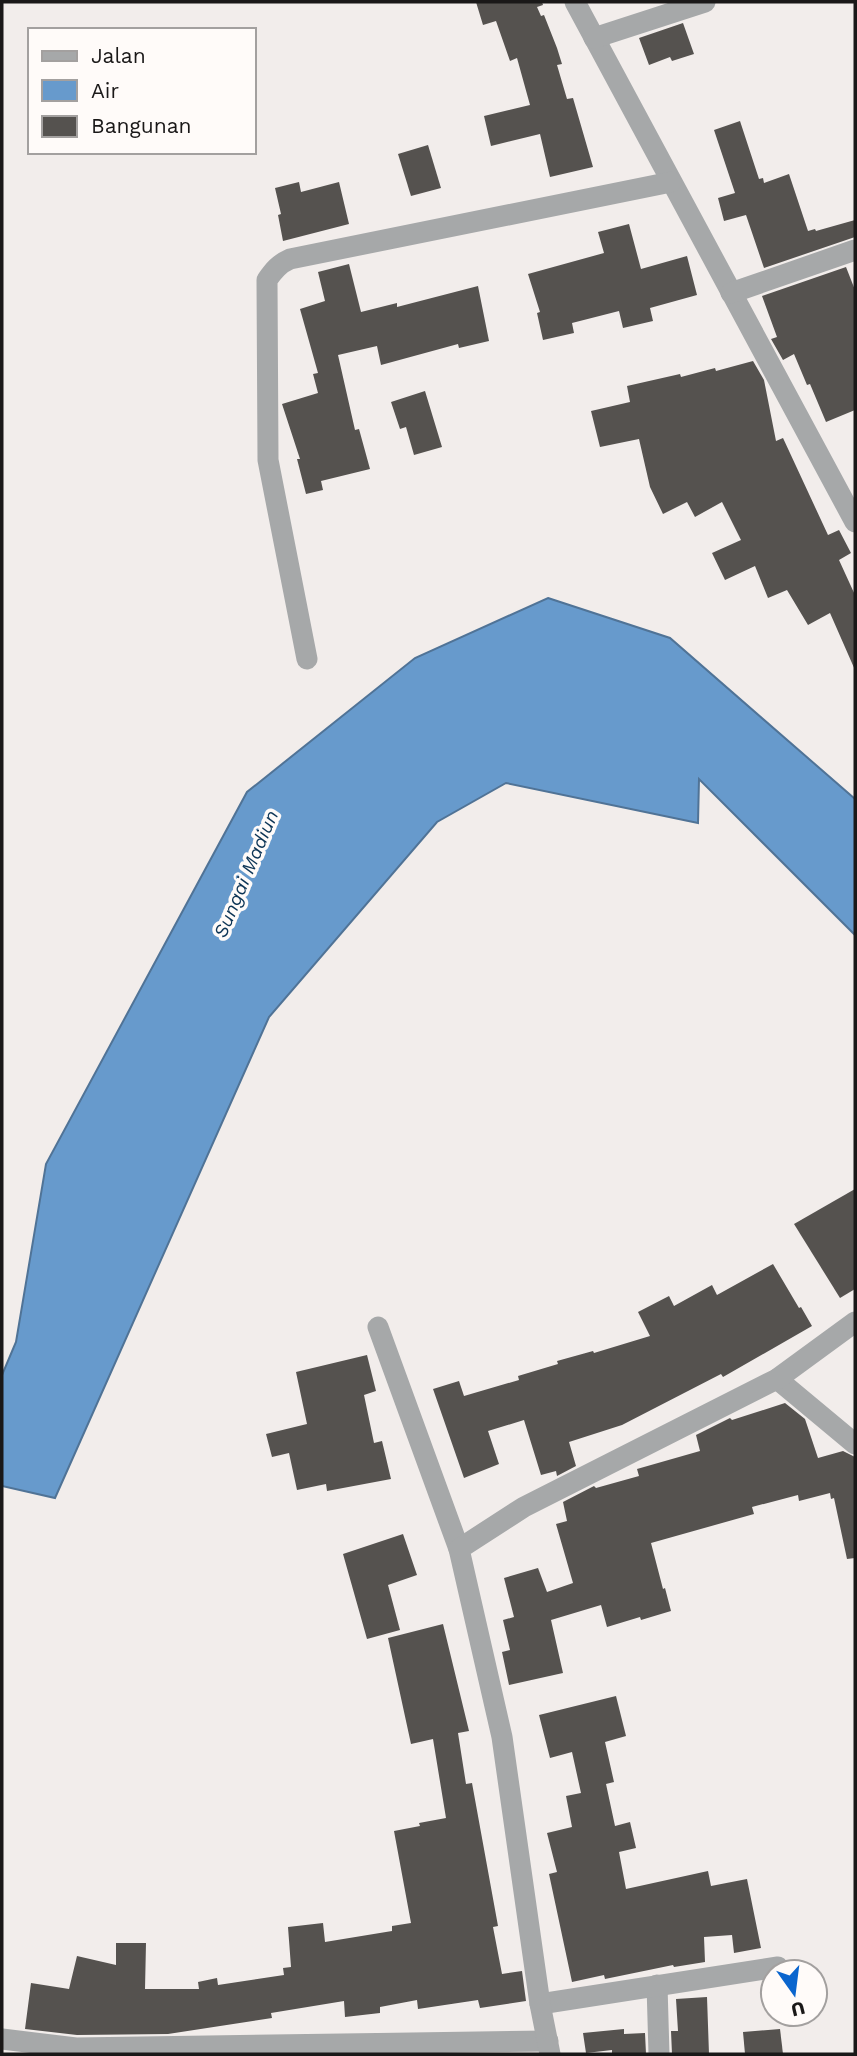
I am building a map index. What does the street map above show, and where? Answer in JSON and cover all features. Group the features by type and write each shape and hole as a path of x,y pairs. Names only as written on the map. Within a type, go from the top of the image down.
{"street":[{"path":"575,2 855,522"},
{"path":"594,38 705,2"},
{"path":"307,659 268,460 267,280 272,272 290,259 671,182"},
{"path":"731,293 855,250"},
{"path":"459,1549 524,1507 777,1379 855,1322"},
{"path":"2,2039 76,2048 549,2048 540,2004 502,1737 459,1549 378,1327"},
{"path":"777,1379 855,1444"},
{"path":"540,2004 759,1970"},
{"path":"657,1985 659,2054"}],"water":[{"name":"Sungai Madiun","path":"548,598 670,638 855,799 855,935 699,779 698,823 506,783 437,822 269,1017 55,1498 2,1486 2,1375 16,1342 46,1164 247,792 415,658"}],"building":[{"path":"476,2 542,2 543,5 537,7 541,16 544,15 557,48 562,64 557,65 567,99 573,98 593,167 550,177 540,134 491,146 484,116 530,105 517,58 510,61 496,21 483,25"},
{"path":"683,23 694,54 672,61 670,57 649,65 639,38"},
{"path":"740,121 759,179 763,178 764,183 789,174 808,231 855,220 855,237 764,268 746,215 724,221 718,198 735,193 714,130"},
{"path":"428,145 441,188 411,196 398,154"},
{"path":"299,182 301,192 339,182 349,224 283,241 275,188"},
{"path":"629,224 641,269 687,256 697,295 650,308 653,321 623,328 619,311 572,323 574,333 543,340 537,313 540,312 528,274 604,253 598,232"},
{"path":"349,264 361,312 397,303 397,307 478,286 489,341 459,348 458,344 381,365 377,346 338,355 355,430 359,429 370,469 321,481 323,490 306,494 297,459 300,459 282,404 318,393 313,374 318,373 300,309 325,301 318,272"},
{"path":"846,267 855,290 855,410 826,422 794,354 783,360 771,339 777,337 762,296"},
{"path":"753,361 764,380 776,441 783,438 828,535 839,530 851,553 839,560 855,595 855,670 830,613 808,625 787,590 768,598 755,566 725,580 712,553 741,540 722,502 695,517 687,502 663,514 650,487 639,439 600,447 591,411 630,402 627,386 715,368 716,371"},
{"path":"425,391 442,447 414,455 406,427 400,429 391,402"},
{"path":"855,1189 855,1289 840,1298 794,1224"},
{"path":"773,1264 812,1326 723,1377 721,1374 622,1425 569,1442 576,1466 557,1476 556,1471 541,1475 524,1420 488,1431 499,1464 464,1478 433,1389 459,1381 464,1396 519,1380 518,1376 558,1364 557,1361 650,1336 638,1312 669,1296 674,1306 712,1285 717,1295"},
{"path":"367,1355 376,1391 364,1395 374,1443 382,1441 391,1479 327,1491 326,1484 297,1490 289,1453 272,1457 266,1434 307,1424 296,1372"},
{"path":"785,1403 805,1419 818,1458 843,1451 855,1457 855,1558 847,1559 834,1498 831,1499 830,1493 799,1501 798,1495 752,1507 754,1514 651,1543 671,1611 607,1627 601,1605 551,1620 563,1673 509,1685 502,1652 510,1650 503,1620 514,1617 504,1578 538,1568 547,1592 573,1583 556,1524 567,1521 563,1502 594,1486 596,1488 639,1476 637,1469 700,1451 696,1435 730,1418 732,1420"},
{"path":"403,1534 417,1575 388,1585 400,1630 367,1639 343,1554"},
{"path":"443,1624 469,1731 458,1733 466,1784 472,1783 498,1926 493,1927 502,1974 522,1971 526,2001 480,2008 478,2000 418,2009 417,2000 380,2007 380,2013 345,2017 344,2001 271,2013 272,2018 168,2034 77,2035 25,2029 31,1983 69,1989 77,1956 116,1965 116,1943 146,1943 145,1989 199,1989 198,1982 217,1978 218,1985 284,1975 283,1968 291,1967 288,1927 323,1923 325,1942 392,1931 392,1926 411,1923 394,1831 446,1818 433,1739 411,1744 388,1638"},
{"path":"616,1696 626,1736 605,1742 614,1782 606,1784 615,1826 630,1822 636,1848 619,1852 626,1889 708,1871 711,1886 747,1879 761,1948 734,1953 732,1935 704,1937 705,1962 673,1965 605,1979 604,1975 572,1982 549,1874 557,1872 547,1833 572,1827 566,1796 581,1793 572,1752 550,1758 539,1715"},
{"path":"707,1997 709,2054 672,2054 671,2031 678,2031 676,1999"},
{"path":"624,2029 624,2034 645,2033 646,2054 612,2054 612,2050 586,2053 583,2033"},
{"path":"780,2029 783,2054 745,2054 743,2032"}]}
